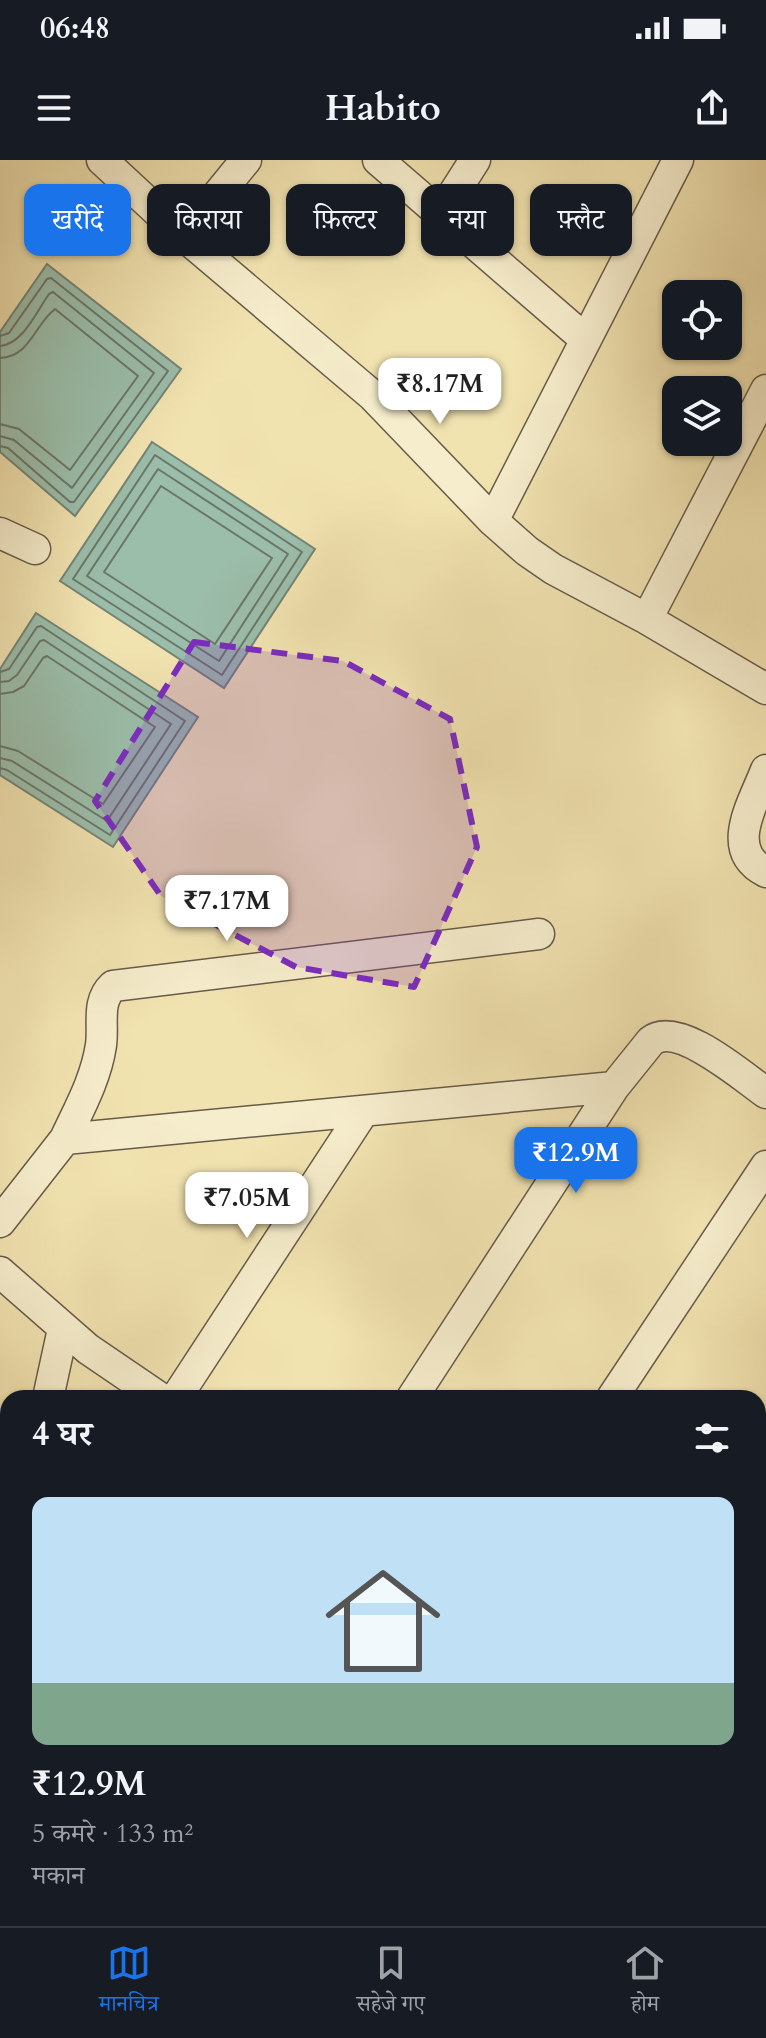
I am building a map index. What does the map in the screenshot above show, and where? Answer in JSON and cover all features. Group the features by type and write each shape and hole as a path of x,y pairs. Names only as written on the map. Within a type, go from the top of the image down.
{"street":[{"path":"102,160 147,202"},
{"path":"226,184 246,160"},
{"path":"378,160 421,198"},
{"path":"460,184 475,160"},
{"path":"493,521 678,160"},
{"path":"208,256 373,396 493,521 527,551 553,569 647,619 766,689"},
{"path":"488,256 585,339"},
{"path":"647,619 766,390"},
{"path":"0,533 35,549"},
{"path":"766,770 743,832 744,850 751,864 766,872"},
{"path":"0,1222 65,1139 93,1079 102,1042 102,1002 113,986 539,934"},
{"path":"417,1390 614,1087 651,1041 664,1034 674,1035 708,1052 766,1093"},
{"path":"65,1139 614,1087"},
{"path":"181,1390 363,1112"},
{"path":"617,1390 766,1166"},
{"path":"0,1272 63,1329 148,1390"},
{"path":"50,1390 63,1329"}],"highlighted area":[{"path":"194,642 343,661 450,719 477,847 414,987 296,967 161,896 95,801"}],"water":[{"path":"47,264 181,369 75,516 0,452 0,332"},
{"path":"152,442 315,549 224,688 60,581"},
{"path":"36,613 198,717 113,847 0,775 0,669"}]}
